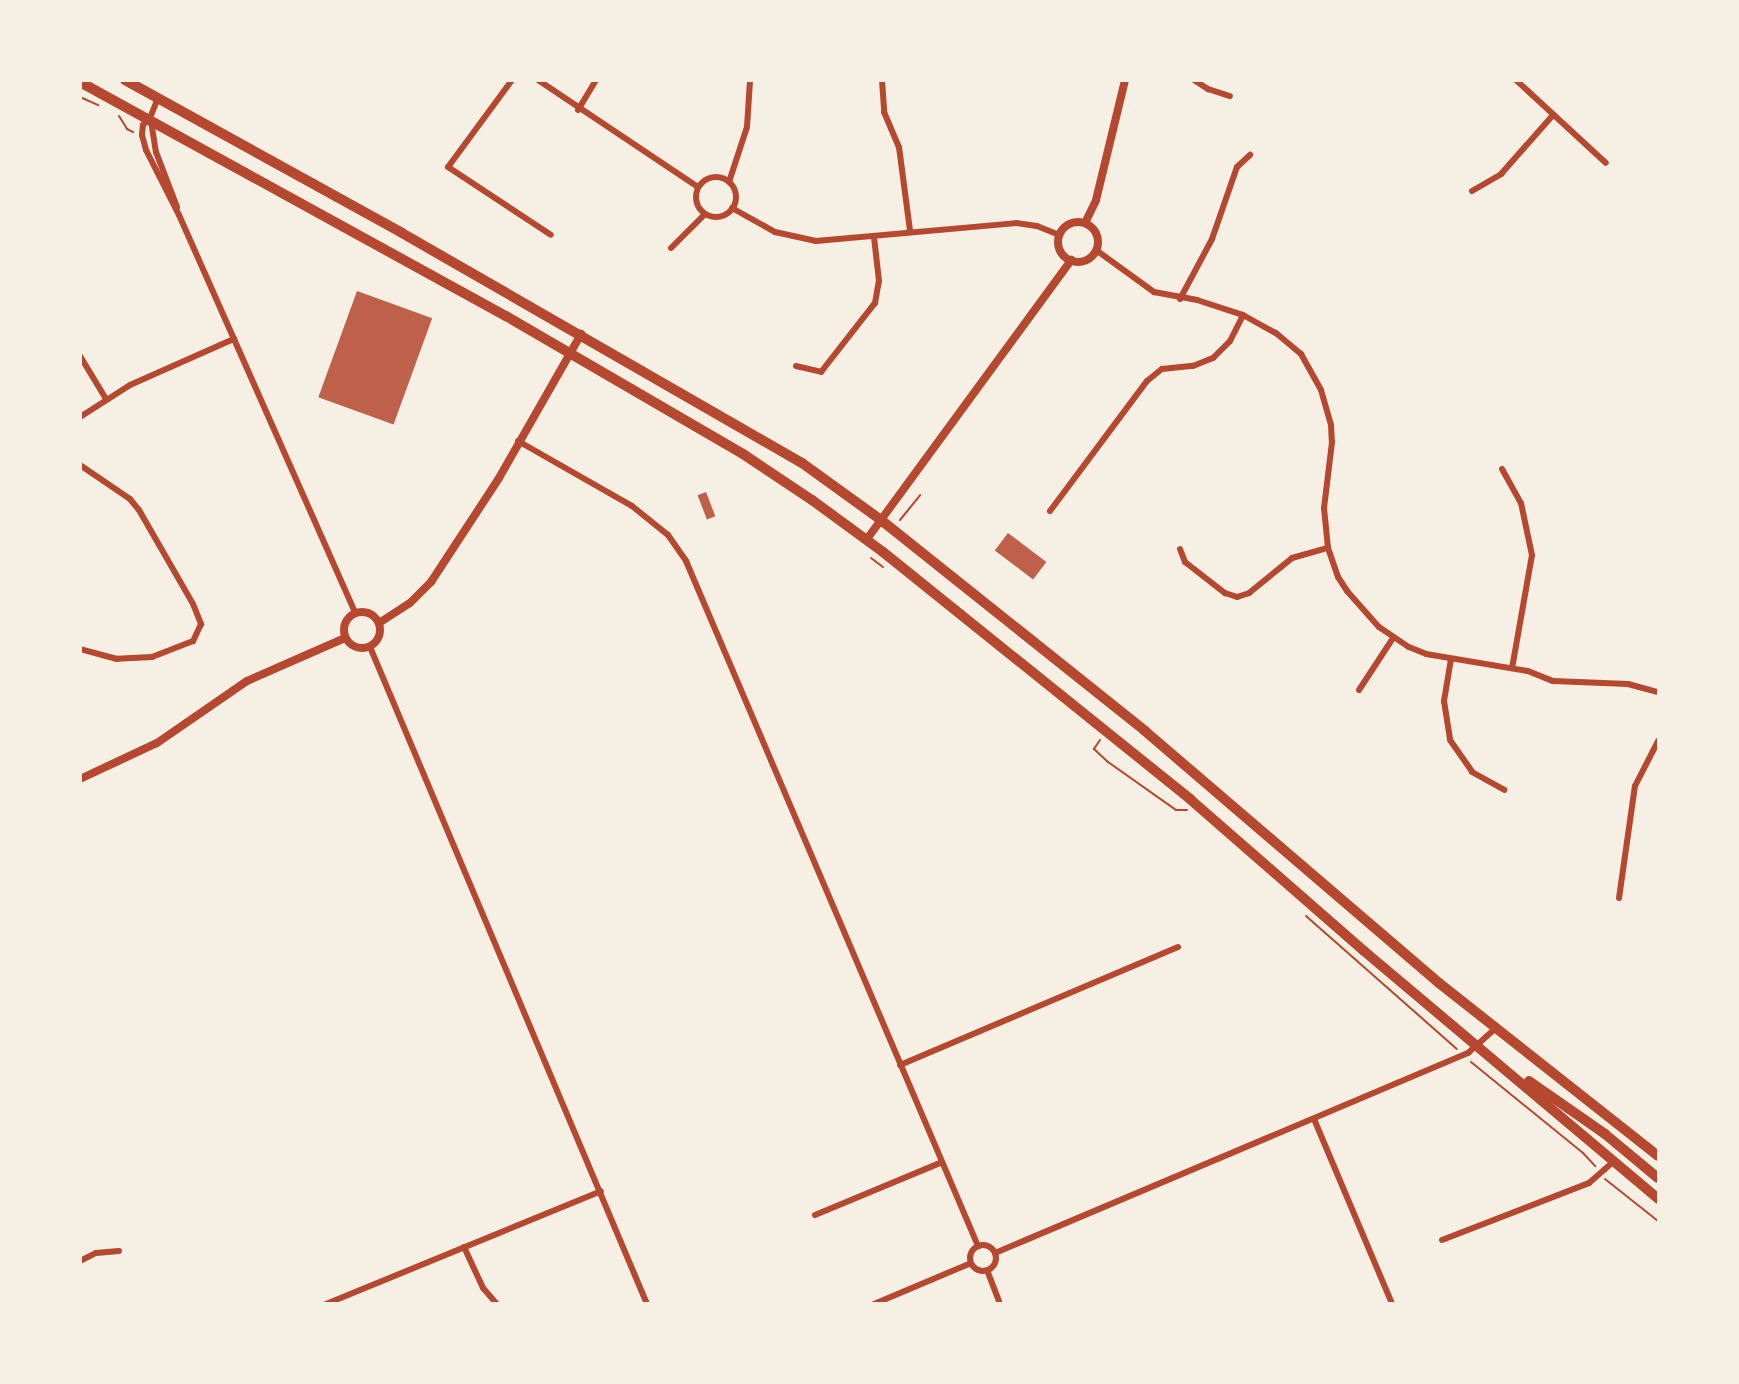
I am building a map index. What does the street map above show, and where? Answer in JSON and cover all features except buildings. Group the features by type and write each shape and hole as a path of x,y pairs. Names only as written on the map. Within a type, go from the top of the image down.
{"highway":[{"path":"125,80 761,437 881,520 1145,731 1495,1029 1658,1156"},
{"path":"80,82 150,118 743,454 867,539 1209,814 1296,893 1477,1046 1605,1134 1658,1178"},
{"path":"1492,1056 1658,1199"},
{"path":"1630,1133 1658,1147"}],"street":[{"path":"512,80 447,167 551,235"},
{"path":"538,80 578,110 698,187"},
{"path":"578,110 596,80"},
{"path":"705,214 720,216 732,208 736,197 729,182 747,127 750,80"},
{"path":"882,80 884,112 899,147 910,231"},
{"path":"1085,223 1096,200 1125,80"},
{"path":"1194,80 1208,89 1230,96"},
{"path":"1516,80 1606,163"},
{"path":"158,97 142,130 144,145 165,193 179,215"},
{"path":"1472,191 1501,174 1553,116"},
{"path":"150,118 156,152 179,215 355,613"},
{"path":"1180,299 1208,248 1237,167 1250,155"},
{"path":"705,214 696,199 698,187 712,177 729,182"},
{"path":"732,208 775,232 798,238 836,241 910,231 1016,223 1037,226 1059,235"},
{"path":"671,247 705,214"},
{"path":"1085,223 1096,234 1096,250 1086,260 1070,260 1061,252 1059,235 1071,224 1085,223"},
{"path":"796,366 821,372 875,303 879,281 874,237"},
{"path":"1096,250 1154,292 1180,299 1197,300 1243,315 1276,333 1301,354 1321,390 1332,442 1324,508 1328,548 1338,577 1357,604 1393,638 1418,651 1512,668 1553,681 1629,684 1658,692"},
{"path":"867,539 1070,260"},
{"path":"1050,511 1147,381 1162,369 1193,366 1213,358 1230,341 1243,315"},
{"path":"379,623 410,603 431,582 499,478 581,334"},
{"path":"80,417 106,399 234,339"},
{"path":"80,356 106,399"},
{"path":"518,441 632,506 668,535 682,554 711,615 940,1163 978,1246"},
{"path":"80,465 130,499 139,510 193,604 201,624 193,641 152,657 117,659 80,649"},
{"path":"1502,469 1521,503 1532,555 1512,668"},
{"path":"1180,549 1185,562 1225,593 1237,597 1249,593 1292,558 1328,548"},
{"path":"355,613 369,613 379,623 380,634 370,647 355,648 345,638 346,621 355,613"},
{"path":"80,779 157,743 247,681 345,638"},
{"path":"1359,690 1393,638"},
{"path":"370,647 647,1304"},
{"path":"1451,659 1444,701 1450,740 1472,772 1504,790"},
{"path":"1619,898 1635,786 1658,741"},
{"path":"900,1066 1178,947"},
{"path":"995,1253 1314,1119 1477,1046 1495,1029"},
{"path":"1314,1119 1392,1304"},
{"path":"1442,1240 1589,1183 1614,1161"},
{"path":"815,1215 940,1163"},
{"path":"326,1304 601,1191"},
{"path":"978,1246 987,1246 995,1253 994,1264 987,1270 978,1270 971,1263 971,1253 978,1246"},
{"path":"464,1247 483,1288 496,1303"},
{"path":"80,1261 96,1253 119,1251"},
{"path":"874,1304 971,1263"},
{"path":"987,1270 1000,1304"}],"path":[{"path":"80,96 100,106"},
{"path":"110,111 119,116 127,129"},
{"path":"900,521 920,495"},
{"path":"1100,755 1176,810 1188,810"},
{"path":"1305,915 1450,1042"},
{"path":"1474,1066 1482,1069 1591,1161"},
{"path":"1612,1186 1626,1192 1658,1221"}]}
